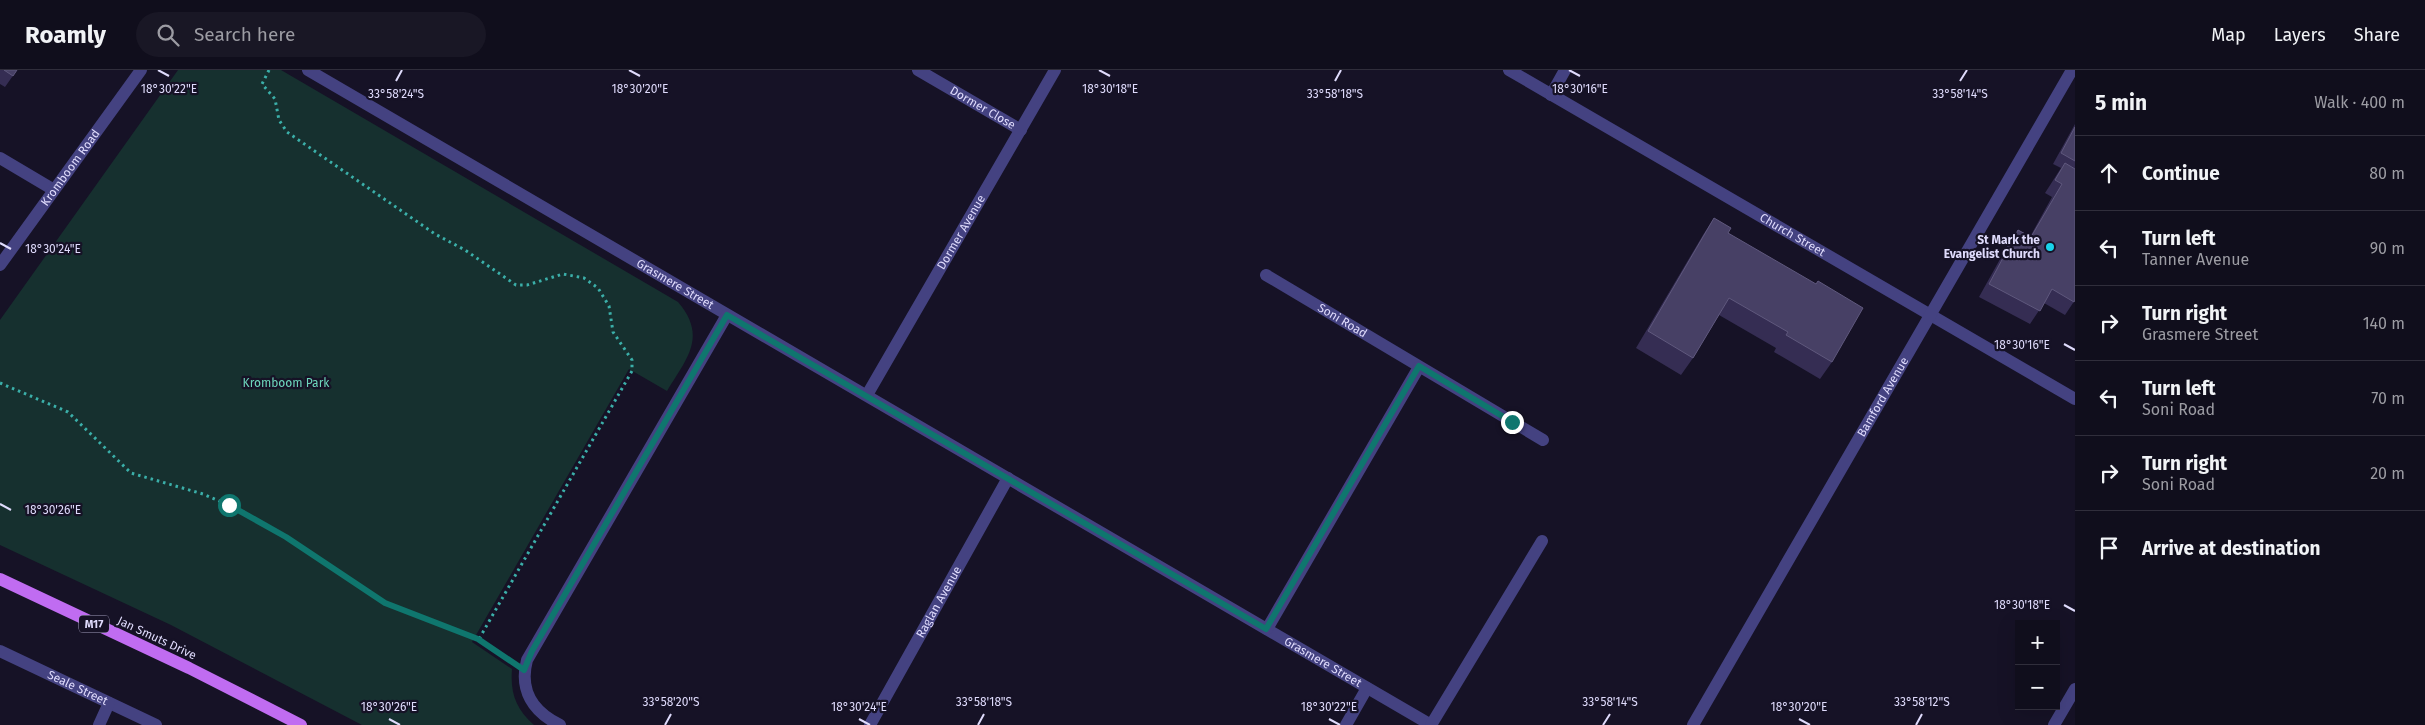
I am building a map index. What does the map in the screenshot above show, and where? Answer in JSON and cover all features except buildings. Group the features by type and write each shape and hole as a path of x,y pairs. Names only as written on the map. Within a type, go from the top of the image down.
{"main road":[{"name":"Jan Smuts Drive","path":"0,579 189,668 301,725"}],"street":[{"name":"Kromboom Road","path":"0,265 141,70"},
{"name":"Grasmere Street","path":"308,70 1431,725"},
{"name":"Dormer Close","path":"918,70 1021,130"},
{"name":"Dormer Avenue","path":"867,396 1055,70"},
{"name":"Church Street","path":"1509,70 1929,316 2075,399"},
{"path":"1551,94 1565,70"},
{"name":"Bamford Avenue","path":"1693,725 2072,70"},
{"path":"0,158 54,190"},
{"name":"Soni Road","path":"1266,275 1542,440"},
{"path":"560,725 539,713 526,691 524,670 532,651 727,315"},
{"path":"1266,629 1419,366"},
{"name":"Raglan Avenue","path":"870,725 1008,478"},
{"path":"1431,725 1542,541"},
{"name":"Seale Street","path":"0,651 156,725"},
{"path":"1346,725 1368,688"},
{"path":"2054,725 2075,689"},
{"path":"99,725 109,703"}],"path":[{"path":"269,70 262,84 275,99 279,120 287,132 435,234 465,250 516,285 527,285 563,274 584,278 598,288 609,306 613,332 632,360 632,371 478,639"},
{"path":"0,383 68,412 131,472 203,494 242,511 286,537 385,603 478,639 524,670"}],"green space":[{"name":"Kromboom Park","path":"178,70 281,70 678,302 687,315 692,326 691,348 681,369 667,391 629,369 472,642 512,669 513,693 519,707 534,725 362,725 171,625 0,545 0,320"}],"place":[{"name":"St Mark the Evangelist Church","path":"2050,247"}],"route":[{"path":"229,505 286,537 385,603 478,639 524,670 532,651 727,315 1266,629 1419,366 1512,422"}]}
